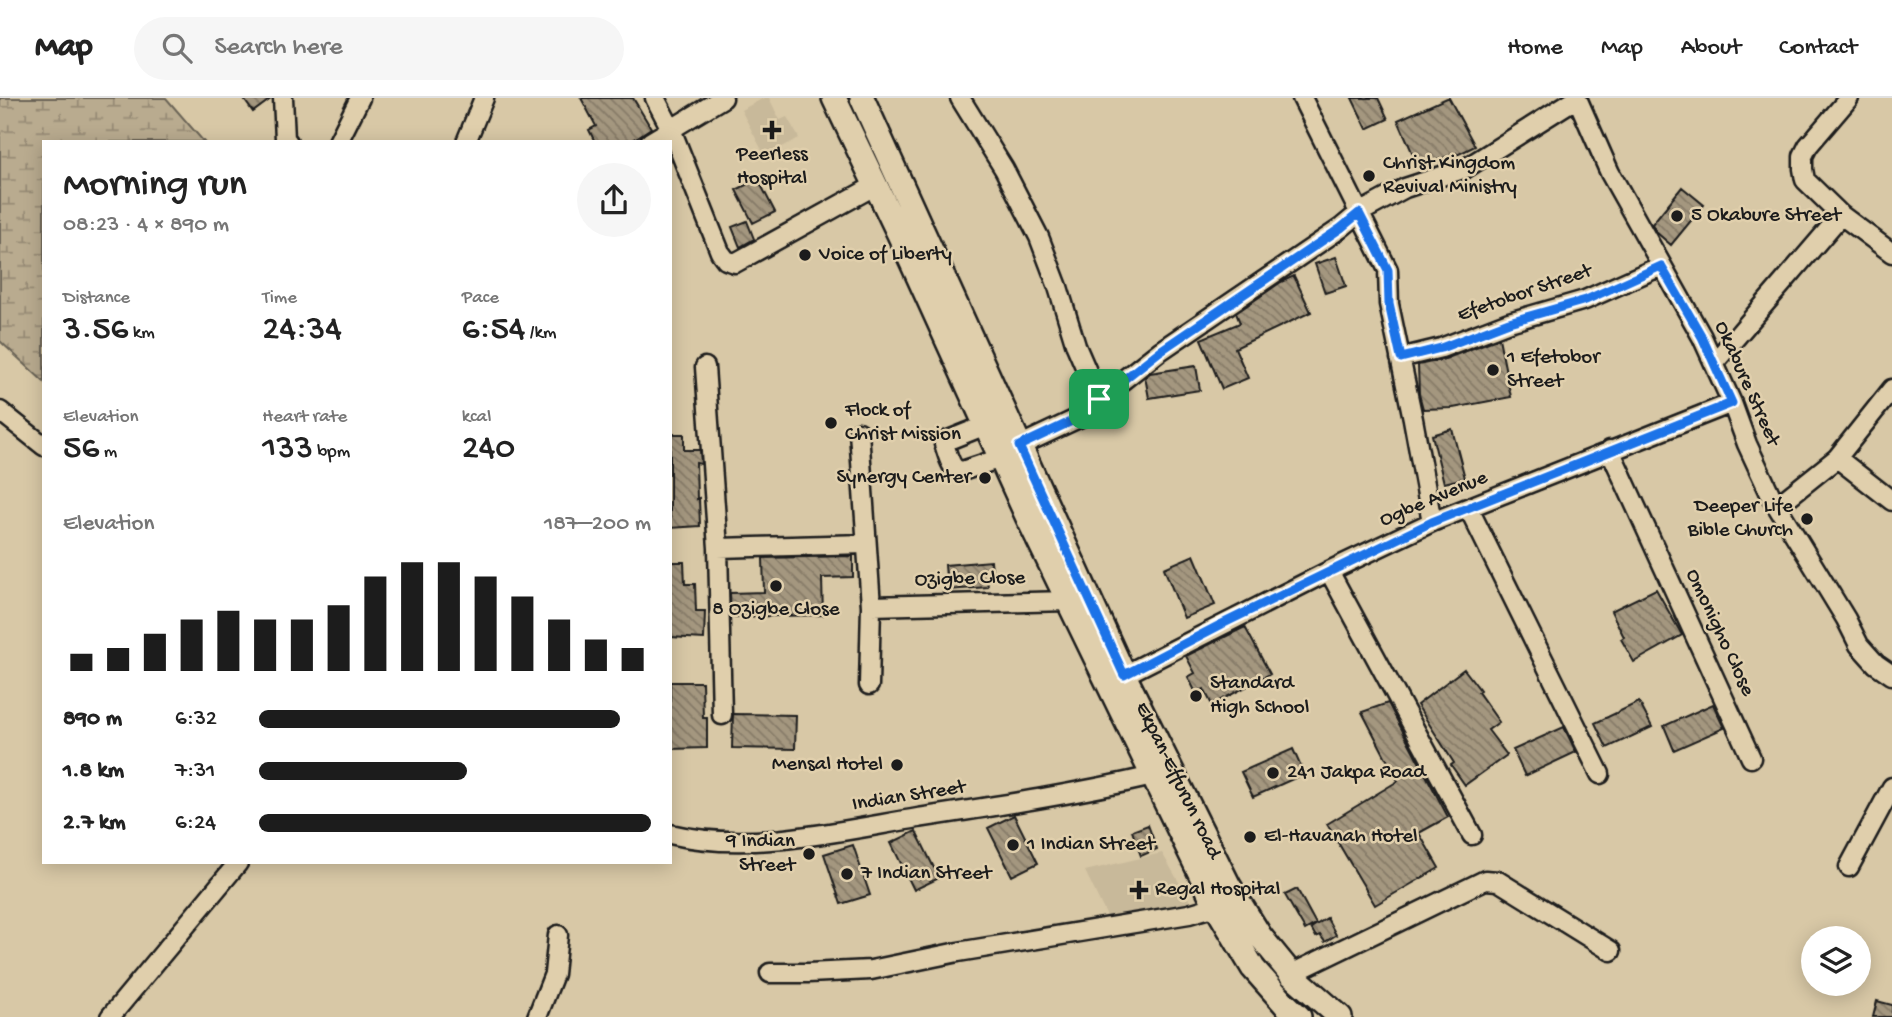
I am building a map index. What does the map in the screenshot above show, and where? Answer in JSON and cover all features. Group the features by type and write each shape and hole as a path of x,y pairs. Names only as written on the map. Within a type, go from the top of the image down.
{"main road":[{"path":"834,98 986,425 1010,452 1028,517 1216,906 1253,968 1299,1017"},
{"name":"Ekpan-Effurun road","path":"862,98 1010,452 1229,886 1260,936 1291,974 1340,1017"}],"street":[{"path":"339,140 360,98"},
{"path":"467,140 484,98"},
{"path":"655,98 671,129 720,252 726,260 735,263 876,185"},
{"path":"653,140 723,98"},
{"path":"960,98 1004,169 1039,237 1076,346 1099,399"},
{"path":"1302,98 1388,270 1389,304 1432,522"},
{"path":"986,425 944,444 953,469 957,472 1010,452 1087,414 1099,399 1160,351 1359,213 1405,188 1466,167 1577,98"},
{"name":"Okabure Street","path":"1577,98 1611,173 1702,337 1747,444 1777,506 1859,645 1876,664 1892,675"},
{"path":"1849,98 1808,146 1803,156 1805,180 1841,215 1892,253"},
{"path":"283,99 286,140"},
{"path":"1714,363 1841,215"},
{"name":"Efetobor Street","path":"1401,358 1441,348 1509,322 1586,300 1661,266"},
{"path":"705,367 718,548 722,715"},
{"path":"1777,506 1837,458 1892,389"},
{"name":"Ogbe Avenue","path":"1124,675 1432,522 1732,403"},
{"path":"0,411 42,444"},
{"path":"859,432 871,606 869,685"},
{"name":"Omonigho Close","path":"1610,450 1751,758"},
{"path":"1837,458 1892,502"},
{"path":"1469,509 1600,774"},
{"path":"718,548 866,544"},
{"path":"1329,571 1472,835"},
{"name":"Ozigbe Close","path":"871,606 1070,601"},
{"name":"Indian Street","path":"672,834 694,839 741,840 801,837 1096,789 1153,776"},
{"path":"1849,867 1892,787"},
{"path":"110,1017 237,864"},
{"path":"1291,974 1485,880 1498,881 1611,951"},
{"path":"770,973 871,970 958,952 1189,914 1216,906"},
{"path":"537,1017 554,974 558,935"}],"shaded area":[{"name":"Peerless Hospital","path":"769,98 780,120 787,117 799,138 765,156 741,110"},
{"name":"Regal Hospital","path":"1162,853 1194,908 1111,925 1085,871"}],"green space":[{"path":"0,98 166,98 202,140 42,140 42,380 0,341"}],"building":[{"path":"243,98 272,98 253,112"},
{"path":"581,98 633,98 651,128 633,140 594,140 589,130 596,126"},
{"path":"1352,98 1378,98 1388,119 1367,129"},
{"path":"1447,98 1475,146 1419,168 1398,120"},
{"path":"758,179 775,212 753,223 736,190"},
{"name":"5 Okabure Street","path":"1682,187 1704,205 1671,245 1656,232 1652,224"},
{"path":"747,221 754,239 740,247 732,227"},
{"path":"1336,257 1346,286 1325,293 1315,264"},
{"path":"1294,276 1311,312 1235,348 1248,378 1222,389 1201,339 1240,323 1236,313"},
{"path":"1499,338 1511,397 1453,408 1423,409 1419,394 1418,365 1445,359"},
{"path":"1196,366 1200,390 1149,398 1145,377 1150,373"},
{"path":"1452,429 1465,478 1444,483 1432,435"},
{"path":"672,434 684,434 684,450 700,450 701,464 696,463 700,526 672,528"},
{"path":"1194,555 1215,605 1184,618 1164,568"},
{"path":"853,556 853,577 822,578 823,615 731,617 730,593 764,592 763,558"},
{"path":"991,561 993,579 987,580 988,587 947,590 945,565"},
{"path":"672,562 684,562 685,584 695,584 696,611 705,611 704,639 672,637"},
{"path":"1656,589 1682,635 1634,662 1621,639 1624,637 1611,611"},
{"path":"1245,627 1270,674 1212,705 1204,689 1196,693 1188,677 1195,673 1186,656"},
{"path":"1464,669 1499,722 1488,730 1507,755 1465,785 1417,705"},
{"path":"672,682 702,682 703,718 707,718 707,748 672,749"},
{"path":"1639,702 1652,727 1607,748 1595,723"},
{"path":"1388,703 1448,817 1419,833 1439,868 1375,905 1327,824 1398,781 1362,712"},
{"path":"1713,704 1724,728 1674,750 1664,726"},
{"path":"733,714 796,715 795,749 732,748"},
{"path":"1564,727 1576,752 1525,776 1513,750"},
{"name":"241 Jakpa Road","path":"1293,749 1304,774 1253,797 1241,772"},
{"name":"1 Indian Street","path":"1014,815 1038,863 1012,876 988,828"},
{"path":"1148,825 1157,849 1141,856 1132,831"},
{"path":"916,831 939,878 914,890 891,843"},
{"name":"7 Indian Street","path":"853,845 870,895 841,904 824,854"},
{"path":"1297,889 1316,924 1305,930 1285,895"},
{"path":"1327,918 1336,935 1325,942 1320,935 1316,937 1311,928"},
{"path":"1877,1001 1892,1005 1892,1017 1873,1017"}],"place":[{"name":"Peerless Hospital","path":"772,130"},
{"name":"Christ Kingdom Revival Ministry","path":"1369,176"},
{"name":"5 Okabure Street","path":"1677,216"},
{"name":"Voice of Liberty","path":"805,255"},
{"name":"1 Efetobor Street","path":"1493,370"},
{"name":"Flock of Christ Mission","path":"831,423"},
{"name":"Synergy Center","path":"985,478"},
{"name":"Deeper Life Bible Church","path":"1807,519"},
{"name":"8 Ozigbe Close","path":"776,586"},
{"name":"Standard High School","path":"1196,696"},
{"name":"Mensal Hotel","path":"897,765"},
{"name":"241 Jakpa Road","path":"1273,773"},
{"name":"El-Havanah Hotel","path":"1250,837"},
{"name":"1 Indian Street","path":"1013,845"},
{"name":"9 Indian Street","path":"809,854"},
{"name":"7 Indian Street","path":"847,874"},
{"name":"Regal Hospital","path":"1139,890"}],"route":[{"path":"1359,213 1388,270 1389,304 1401,358 1441,348 1509,322 1586,300 1661,266 1702,337 1732,403 1432,522 1124,675 1019,446 1087,414 1099,399 1160,351 1359,213"}]}
